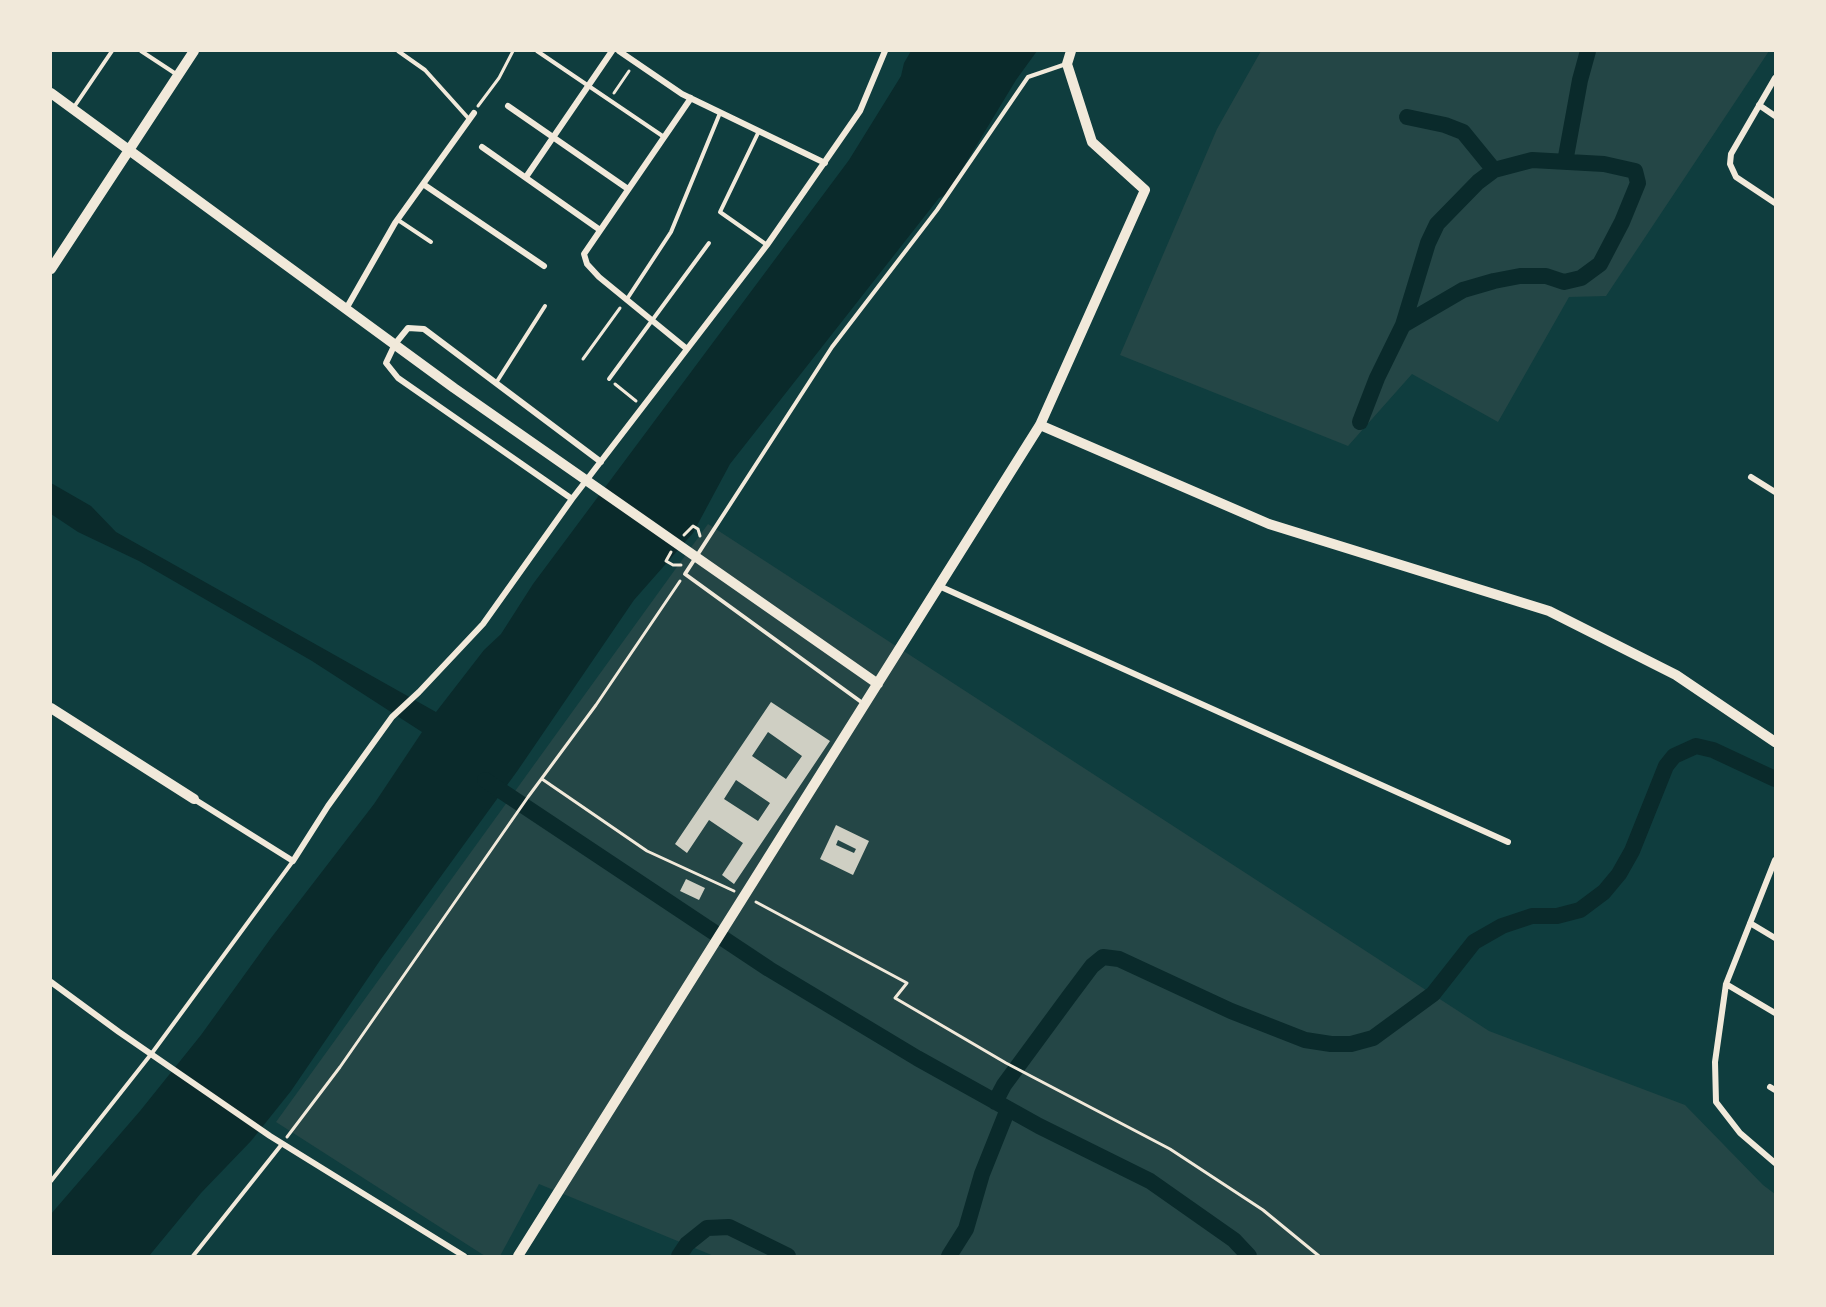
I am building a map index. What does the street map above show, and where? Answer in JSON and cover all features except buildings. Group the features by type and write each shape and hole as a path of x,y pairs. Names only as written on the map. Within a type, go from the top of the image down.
{"street":[{"path":"51,269 194,51"},
{"path":"525,177 612,51"},
{"path":"620,51 691,98 825,163"},
{"path":"51,708 293,861 334,798 392,717 419,692 483,624 572,500 767,245 860,111 885,51"},
{"path":"519,1256 1040,425 1145,190 1092,142 1067,64 1071,51"},
{"path":"1775,78 1731,154 1730,164 1736,177 1775,203"},
{"path":"51,93 454,388 878,684"},
{"path":"687,349 599,277 587,264 584,254 691,98"},
{"path":"1759,105 1775,116"},
{"path":"508,106 628,189"},
{"path":"346,309 397,219 472,116"},
{"path":"482,147 600,230"},
{"path":"423,184 544,266"},
{"path":"572,500 398,378 386,363 394,344 408,328 424,329 601,462"},
{"path":"1040,425 1269,524 1549,611 1676,675 1775,742"},
{"path":"1750,477 1775,492"},
{"path":"939,586 1508,842"},
{"path":"1774,864 1726,984 1715,1062 1716,1102 1740,1132 1775,1163"},
{"path":"1750,923 1775,938"},
{"path":"51,982 270,1136 464,1256"},
{"path":"1726,984 1775,1013"}],"lane":[{"path":"73,109 112,51"},
{"path":"141,51 178,75"},
{"path":"398,51 425,70 472,116"},
{"path":"537,51 664,137"},
{"path":"865,704 685,574 832,347 937,210 1028,77 1067,64"},
{"path":"627,299 671,232 721,112"},
{"path":"759,131 720,212 767,245"},
{"path":"397,219 431,242"},
{"path":"609,380 709,243"},
{"path":"496,384 545,306"},
{"path":"51,1181 152,1053 293,861"},
{"path":"193,1256 282,1143"}],"path":[{"path":"472,116 499,78 513,51"},
{"path":"609,100 635,62"},
{"path":"583,359 627,299"},
{"path":"609,380 643,407"},
{"path":"677,543 693,526 698,529 703,546"},
{"path":"282,1143 340,1067 528,797 596,705 685,574"},
{"path":"542,779 648,851 744,896 907,983 895,998 1006,1063 1170,1149 1263,1210 1319,1256"}],"shaded area":[{"path":"911,51 1037,51 1016,80 947,194 939,198 730,464 693,533 634,600 518,770 381,959 291,1091 251,1141 201,1193 149,1256 51,1256 51,1214 140,1111 201,1035 271,938 374,804 422,732 312,661 139,561 78,532 51,514 51,483 91,506 116,532 436,712 484,650 501,634 533,584 849,160 901,76 904,63"},
{"path":"1261,51 1769,51 1606,296 1569,297 1498,422 1412,374 1348,446 1120,355 1217,129"},
{"path":"708,524 1489,1031 1685,1105 1763,1185 1775,1194 1775,1256 714,1256 539,1184 500,1256 485,1256 276,1122"}],"waterway":[{"path":"1565,162 1580,80 1588,51"},
{"path":"1407,117 1445,125 1463,132 1494,170"},
{"path":"1360,422 1377,378 1403,325 1428,243 1437,224 1478,182 1494,170 1532,160 1604,164 1635,171 1638,183 1622,222 1600,264 1581,278 1564,282 1546,276 1520,276 1494,281 1463,290 1403,325"},
{"path":"995,1102 1004,1085 1068,998 1092,966 1103,957 1119,959 1231,1011 1305,1040 1351,1044 1373,1038 1433,994 1474,942 1502,926 1532,916 1557,916 1580,910 1604,892 1619,874 1632,851 1666,766 1674,756 1696,746 1713,750 1775,779"},
{"path":"485,780 769,969 917,1058 1039,1126 1150,1181 1234,1240 1249,1256"},
{"path":"949,1256 966,1229 982,1174 1008,1109"},
{"path":"679,1256 687,1244 707,1228 729,1227 788,1256"}]}
